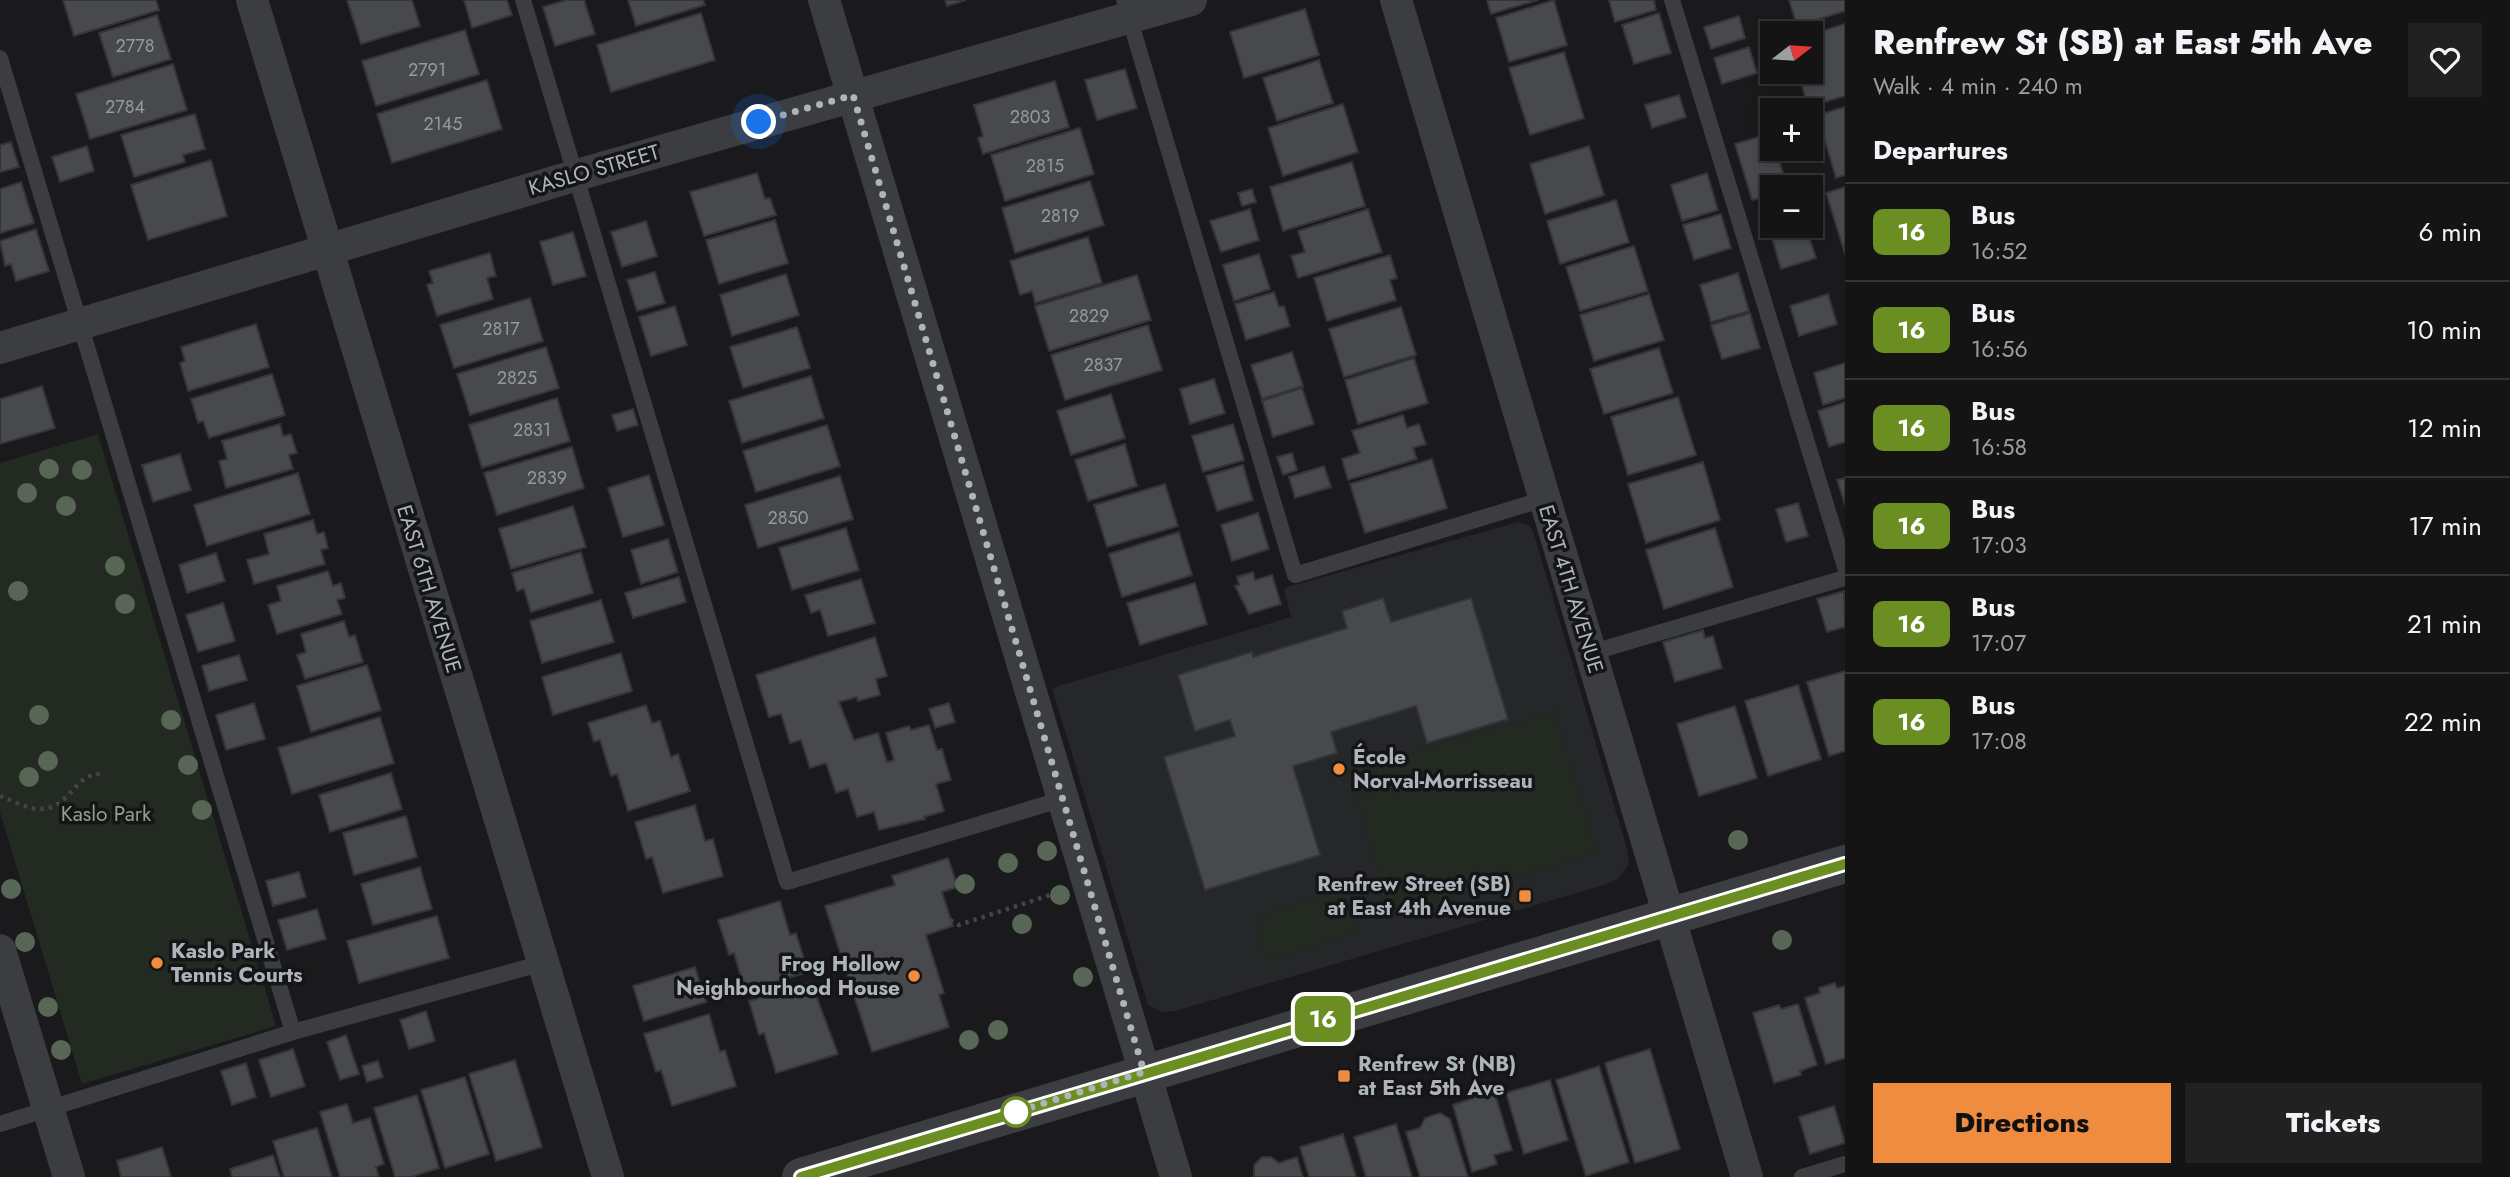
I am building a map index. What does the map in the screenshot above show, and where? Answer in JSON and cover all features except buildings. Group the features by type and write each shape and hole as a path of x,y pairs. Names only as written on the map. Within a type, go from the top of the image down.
{"street":[{"name":"EAST 6TH AVENUE","path":"252,0 608,1177"},
{"path":"824,0 1176,1177"},
{"name":"KASLO STREET","path":"0,348 853,95 1126,9 1191,0"},
{"name":"EAST 4TH AVENUE","path":"1396,0 1747,1177"},
{"path":"801,1177 1845,864"},
{"path":"0,950 69,1177"}],"lane":[{"path":"523,0 787,882 1063,799"},
{"path":"1672,0 1845,567"},
{"path":"1126,9 1295,575 1544,499"},
{"path":"0,58 293,1032"},
{"path":"1590,653 1845,578"},
{"path":"0,1124 293,1032 543,963"},
{"path":"1802,1177 1845,1164"}],"path":[{"path":"0,796 31,807 46,809 61,804 88,776 102,774"},
{"path":"950,920 959,925 1050,895"}],"shaded area":[{"name":"École Norval-Morrisseau","path":"1518,522 1530,526 1533,531 1627,849 1629,864 1619,878 1607,884 1175,1011 1162,1012 1148,1005 1052,688 1291,617 1284,588"}],"green space":[{"name":"Kaslo Park","path":"98,434 276,1026 82,1084 0,812 0,463"},
{"path":"1555,711 1596,853 1391,914 1349,772"},
{"path":"1342,890 1356,933 1270,961 1257,940 1262,915"}],"bus line":[{"name":"16","path":"801,1177 1845,864"}],"place":[{"name":"École Norval-Morrisseau","path":"1339,769"},
{"name":"Renfrew Street (SB) at East 4th Avenue","path":"1525,896"},
{"name":"Kaslo Park Tennis Courts","path":"157,963"},
{"name":"Frog Hollow Neighbourhood House","path":"914,976"},
{"name":"Renfrew St (NB) at East 5th Ave","path":"1344,1076"}],"route":[{"path":"759,122 853,95 1144,1072 1016,1112"}]}
